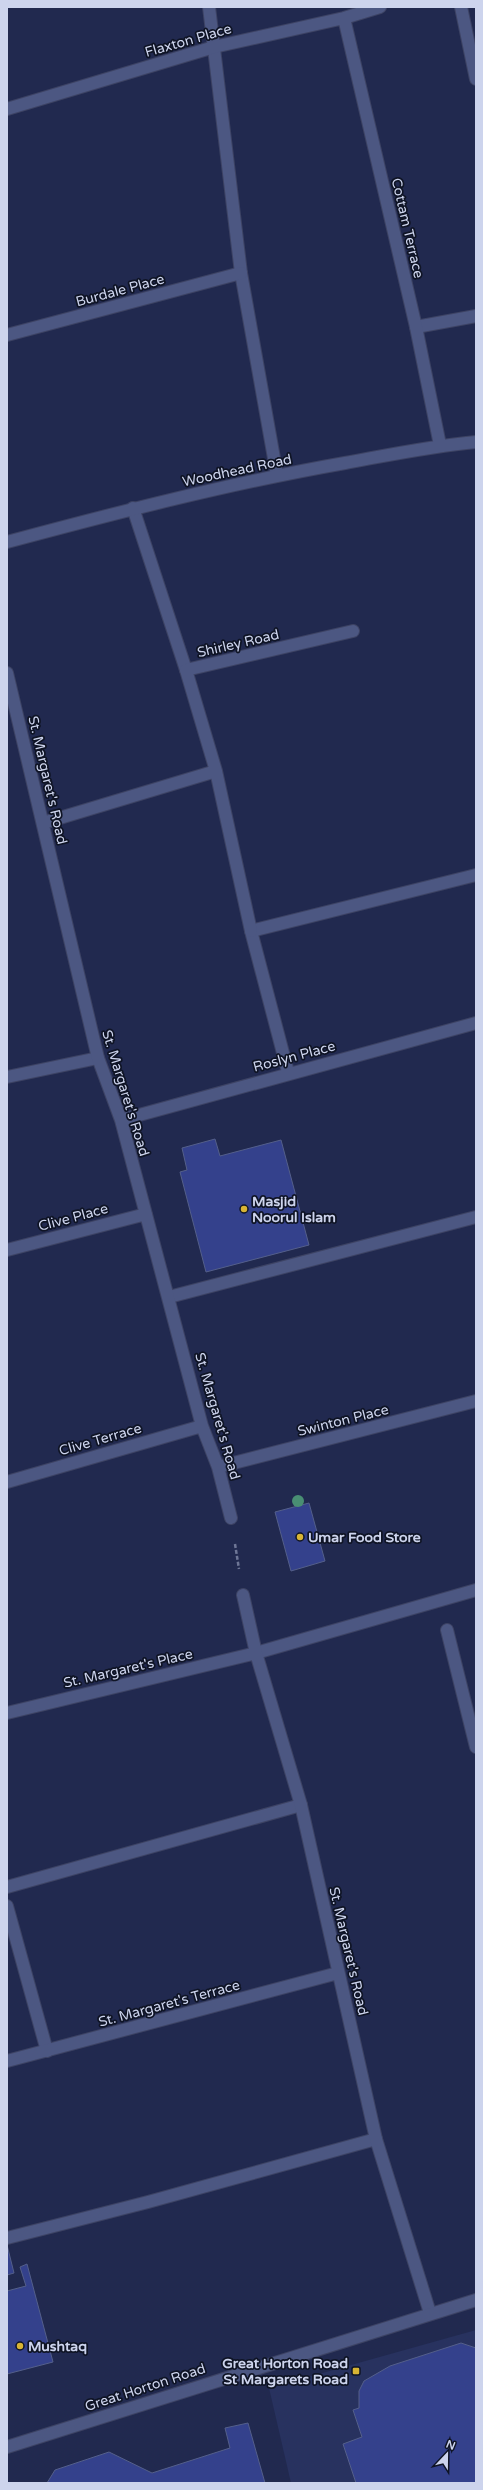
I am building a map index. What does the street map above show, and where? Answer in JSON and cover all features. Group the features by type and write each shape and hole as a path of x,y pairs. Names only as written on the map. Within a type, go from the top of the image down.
{"street":[{"path":"209,7 241,273 277,475"},
{"name":"Flaxton Place","path":"7,109 214,46 344,18 380,7"},
{"path":"461,7 476,79"},
{"name":"Cottam Terrace","path":"344,18 416,327 440,445"},
{"name":"Burdale Place","path":"7,336 241,273"},
{"path":"416,327 476,316"},
{"name":"Woodhead Road","path":"7,542 133,508 277,475 440,445 476,442"},
{"path":"133,508 186,670"},
{"name":"Shirley Road","path":"288,1072 251,931 216,771 186,670 353,631"},
{"name":"St. Margaret's Road","path":"7,673 98,1058 121,1120 202,1426 218,1467 231,1518"},
{"path":"43,823 216,771"},
{"path":"251,931 476,875"},
{"name":"Roslyn Place","path":"121,1120 288,1072 476,1023"},
{"path":"7,1077 98,1058"},
{"name":"Clive Place","path":"7,1250 146,1214"},
{"path":"169,1297 476,1217"},
{"name":"Swinton Place","path":"218,1467 476,1401"},
{"name":"Clive Terrace","path":"7,1482 202,1426"},
{"name":"St. Margaret's Place","path":"7,1713 256,1653 476,1590"},
{"name":"St. Margaret's Road","path":"244,1595 256,1653 301,1805 376,2139 430,2313"},
{"path":"446,1630 476,1747"},
{"path":"7,1887 301,1805"},
{"path":"7,1906 47,2051"},
{"name":"St. Margaret's Terrace","path":"7,2061 338,1974"},
{"path":"7,2238 148,2202 376,2139"},
{"name":"Great Horton Road","path":"7,2447 430,2313 476,2300"}],"path":[{"path":"231,1518 244,1595"}],"shaded area":[{"path":"476,2330 476,2483 291,2483 269,2388"}],"building":[{"name":"Masjid Noorul Islam","path":"215,1139 220,1156 281,1140 309,1245 206,1272 180,1172 187,1170 182,1148"},
{"name":"Umar Food Store","path":"309,1503 325,1561 291,1571 275,1512"},
{"path":"7,2245 14,2273 7,2275"},
{"path":"27,2264 53,2362 7,2374 7,2291 26,2286 20,2267"},
{"path":"461,2343 476,2348 476,2483 356,2483 343,2444 362,2437 353,2410 359,2408 359,2391 364,2381 390,2366"},
{"path":"248,2423 265,2483 47,2483 55,2470 109,2452 152,2473 230,2448 225,2428"}],"place":[{"name":"Masjid Noorul Islam","path":"244,1209"},
{"name":"Umar Food Store","path":"300,1537"},
{"name":"Mushtaq","path":"20,2346"},
{"name":"Great Horton Road St Margarets Road","path":"356,2371"}]}
